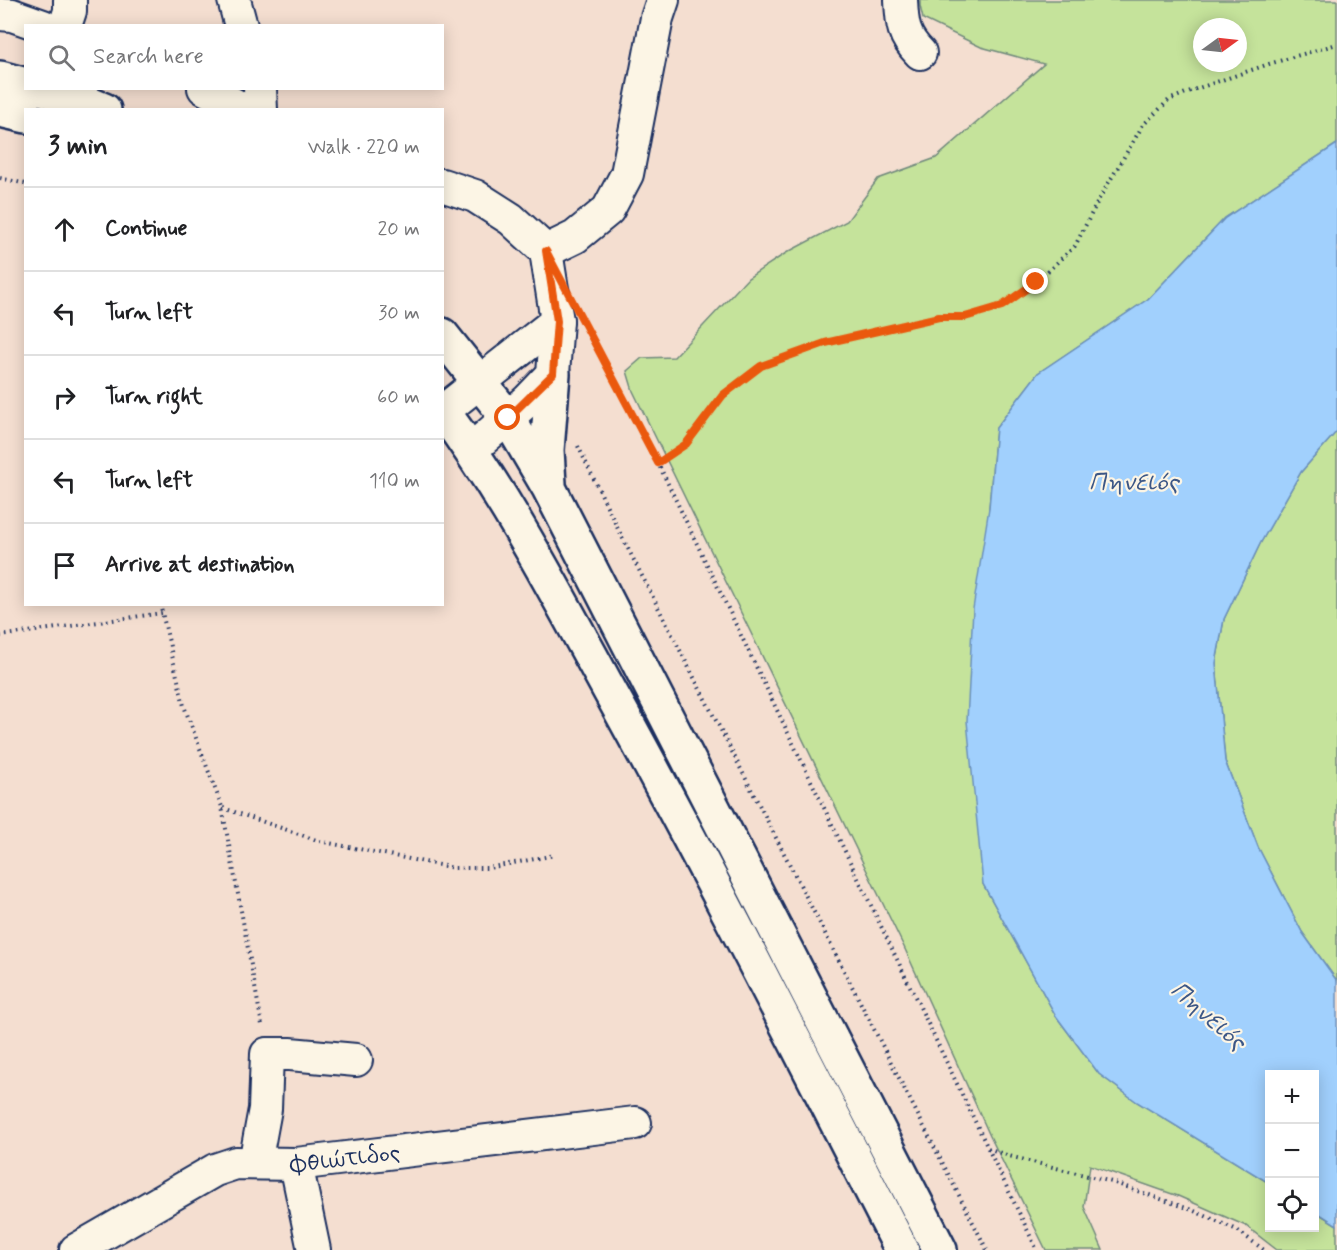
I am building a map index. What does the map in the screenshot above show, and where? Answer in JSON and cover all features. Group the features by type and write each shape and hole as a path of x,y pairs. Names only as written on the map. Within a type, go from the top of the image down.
{"highway":[{"path":"0,78 24,84"},
{"path":"47,90 99,108"},
{"path":"0,110 24,116"},
{"path":"444,336 508,418 549,489 940,1250"},
{"path":"549,489 547,450 553,374"},
{"path":"444,412 471,450 518,525 699,853 902,1250"}],"street":[{"path":"66,24 70,11 70,0"},
{"path":"234,0 240,24"},
{"path":"546,251 575,237 608,210 627,174 657,18 663,0"},
{"path":"901,0 902,26 910,43 920,53"},
{"path":"7,10 38,24"},
{"path":"208,90 240,108"},
{"path":"260,90 261,108"},
{"path":"444,186 475,196 511,219 546,251 571,323 553,374 471,450"},
{"path":"444,410 481,381 571,323"},
{"path":"255,1163 265,1109 267,1054 356,1060"},
{"name":"Φθιώτιδος","path":"76,1250 215,1170 236,1164 296,1164 635,1123"},
{"path":"296,1164 314,1250"}],"path":[{"path":"658,463 686,444 723,395 761,366 825,343 939,317 965,317 1002,306 1036,282 1075,246 1099,199 1143,125 1169,100 1269,64 1337,44"},
{"path":"0,178 24,183"},
{"path":"571,323 658,463 1037,1250"},
{"path":"548,422 563,424 572,432 618,529 987,1250"},
{"path":"160,606 184,706 222,807 267,1054"},
{"path":"0,636 162,613"},
{"path":"222,807 319,841 454,868 488,868 555,855"},
{"path":"987,1147 1009,1156 1112,1182 1192,1210 1237,1230 1264,1250"}],"green space":[{"path":"920,0 1337,0 1337,144 1225,218 1148,299 1038,373 996,428 989,508 983,884 1056,1016 1099,1074 1137,1102 1265,1181 1265,1232 1319,1232 1319,1214 1337,1225 1337,1250 1277,1250 1246,1226 1178,1196 1090,1165 1084,1207 1103,1250 1046,1250 990,1136 904,947 633,391 627,371 642,358 674,357 748,278 786,253 847,221 878,179 936,158 1044,64 981,47 923,19"},
{"path":"1337,431 1337,981 1302,932 1258,847 1225,761 1216,663 1224,619 1260,544 1301,472"}],"water":[{"name":"Πηνειός","path":"1337,144 1337,431 1301,472 1260,544 1224,619 1216,663 1225,761 1258,847 1302,932 1337,981 1337,1225 1319,1214 1319,1070 1265,1070 1265,1181 1137,1102 1099,1074 1056,1016 983,884 967,721 973,609 989,508 996,428 1038,373 1148,299 1225,218"}],"route":[{"path":"508,418 553,374 557,321 546,251 658,463 686,444 723,395 761,366 825,343 939,317 965,317 1002,306 1036,282"}]}
